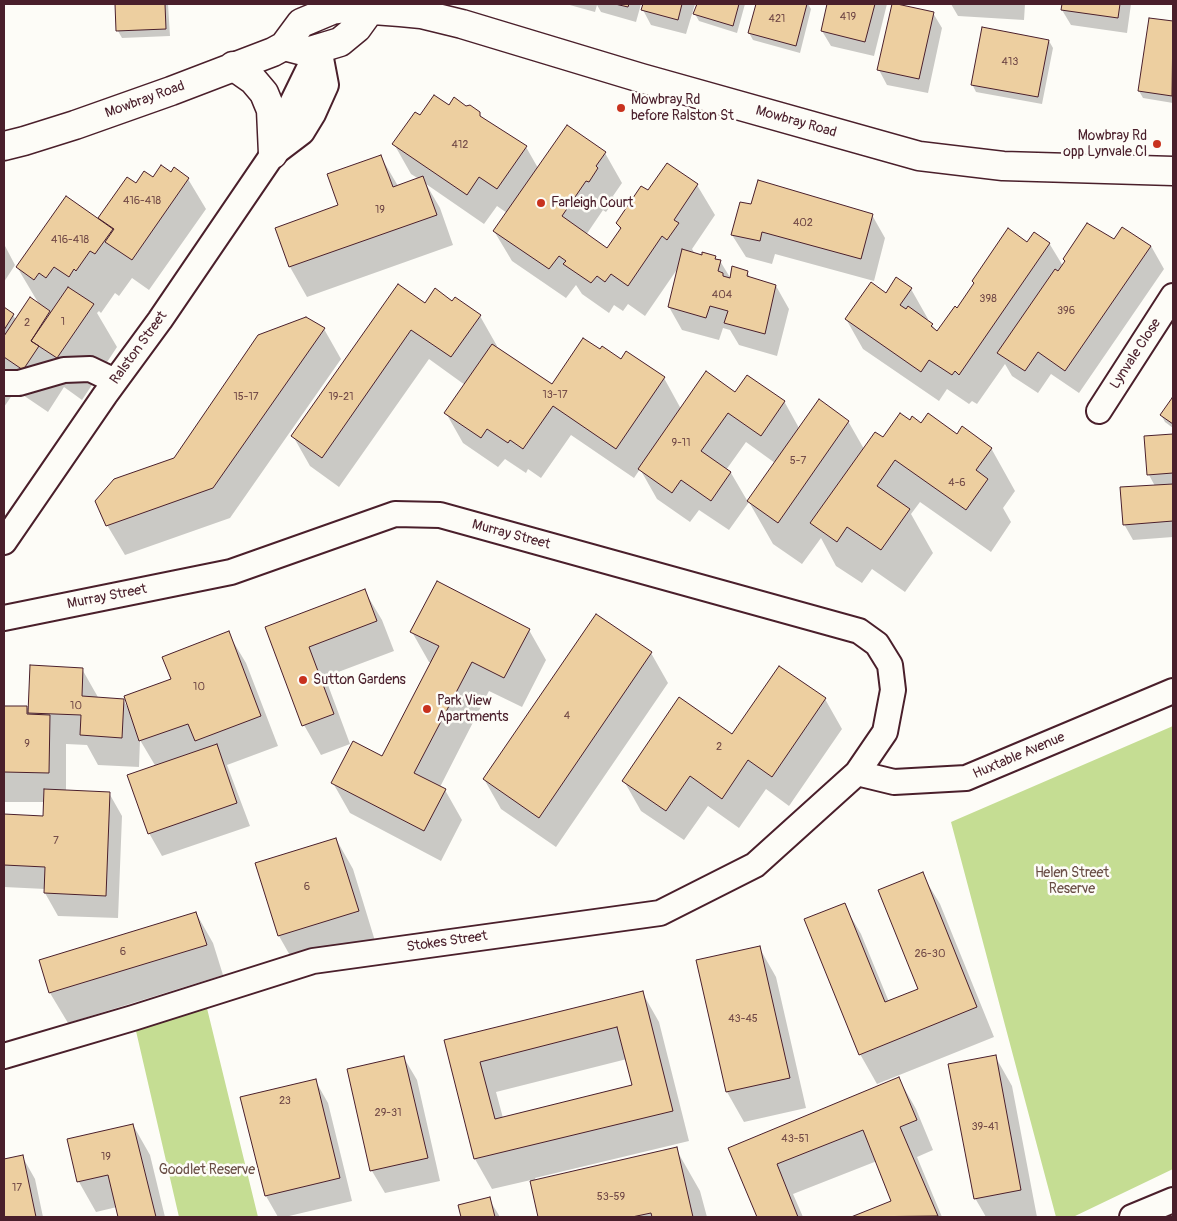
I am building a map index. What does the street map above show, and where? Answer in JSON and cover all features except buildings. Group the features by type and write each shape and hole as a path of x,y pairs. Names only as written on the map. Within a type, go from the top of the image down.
{"main road":[{"name":"Mowbray Road","path":"4,146 75,125 273,52 284,46 301,23 332,10 369,7 421,14 462,24 641,78 919,156 1003,166 1173,171"},
{"path":"284,46 307,52 340,42 357,28 369,7"},
{"path":"233,66 253,80 264,93 271,110 273,154"}],"street":[{"name":"Ralston Street","path":"4,542 115,381 160,320 273,154 302,132 313,114 326,85 319,48"},
{"name":"Lynvale Close","path":"1099,411 1173,296"},
{"path":"4,383 19,383 64,370 90,369 115,381"},
{"name":"Murray Street","path":"4,618 232,572 395,514 440,515 859,631 877,644 890,664 893,690 885,732 857,773"},
{"name":"Huxtable Avenue","path":"857,773 894,782 966,778 1173,691"},
{"name":"Stokes Street","path":"4,1056 133,1018 313,961 660,912 755,865 857,773"},
{"path":"1132,1217 1173,1200"}],"green space":[{"name":"Helen Street Reserve","path":"1173,726 1173,1169 1073,1217 1056,1217 951,822"},
{"name":"Goodlet Reserve","path":"204,996 258,1217 179,1217 133,1018"}],"place":[{"name":"Mowbray Rd before Ralston St","path":"621,108"},
{"name":"Mowbray Rd opp Lynvale Cl","path":"1157,144"},
{"name":"Farleigh Court","path":"541,203"},
{"name":"Sutton Gardens","path":"303,680"},
{"name":"Park View Apartments","path":"427,709"}]}
